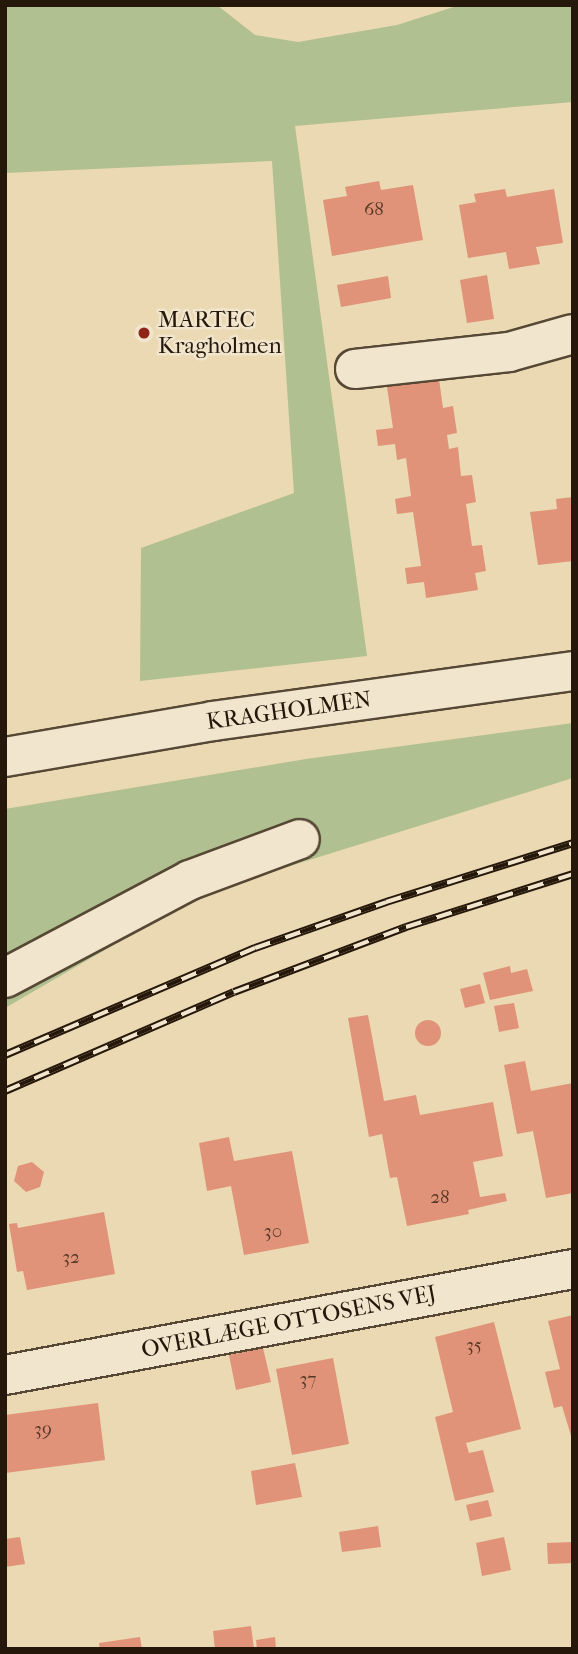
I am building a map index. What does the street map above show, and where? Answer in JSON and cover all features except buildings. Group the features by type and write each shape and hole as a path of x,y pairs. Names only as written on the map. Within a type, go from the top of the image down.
{"street":[{"path":"355,369 509,352 573,334"},
{"name":"KRAGHOLMEN","path":"5,757 213,721 573,671"},
{"path":"5,978 190,880 300,839"},
{"name":"OVERLÆGE OTTOSENS VEJ","path":"5,1375 573,1269"}],"green space":[{"path":"5,5 217,5 255,35 298,42 397,25 460,5 573,5 573,102 295,126 367,656 140,681 141,548 294,493 272,161 5,173"},
{"path":"573,723 573,778 203,893 5,1008 5,809 306,759"}],"railway":[{"path":"5,1055 255,948 386,902 573,843"},
{"path":"5,1091 234,992 406,927 573,874"}],"place":[{"name":"MARTEC Kragholmen","path":"144,333"}]}
